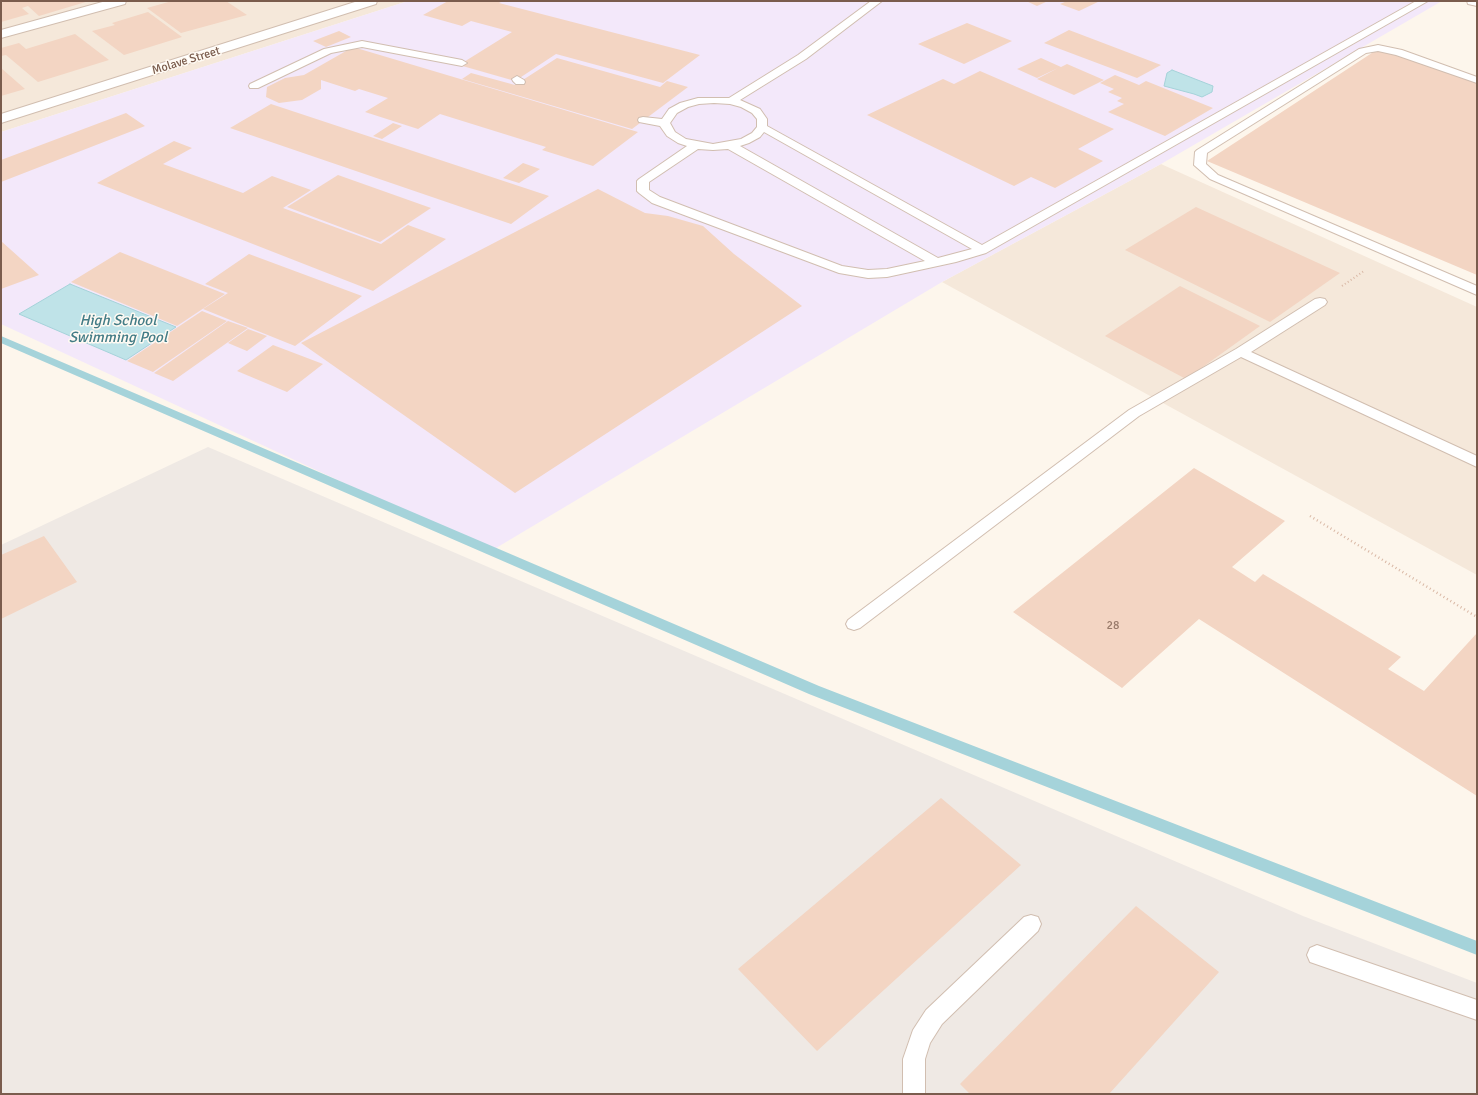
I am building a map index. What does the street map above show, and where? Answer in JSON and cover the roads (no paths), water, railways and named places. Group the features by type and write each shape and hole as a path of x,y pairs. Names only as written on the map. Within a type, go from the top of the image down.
{"street":[{"path":"1,34 120,1"},
{"name":"Molave Street","path":"1,119 371,1"},
{"path":"1473,1 1477,2"}],"lane":[{"path":"731,101 802,57 877,1"},
{"path":"696,145 643,181 643,191 656,200 839,269 860,273 878,274 936,262 982,250 1422,1"},
{"path":"254,86 328,51 362,44 462,63"},
{"path":"1477,80 1398,52 1378,48 1363,51 1201,152 1200,165 1214,177 1477,291"},
{"path":"709,100 731,101 745,105 756,111 762,119 762,127 756,135 745,141 713,147 696,145 682,141 671,134 665,122 673,111 684,105 709,100"},
{"path":"644,120 665,122"},
{"path":"762,127 982,250"},
{"path":"730,145 936,262"},
{"path":"854,624 1134,413 1241,352 1320,302"},
{"path":"1241,352 1477,462"},
{"path":"914,1094 914,1059 921,1038 934,1017 1031,924"},
{"path":"1317,955 1477,1010"}],"water":[{"path":"1172,70 1213,86 1212,92 1202,97 1164,86 1167,73"},
{"name":"High School Swimming Pool","path":"70,284 176,327 126,360 19,314"}],"waterway":[{"path":"1,339 814,690 1477,948"}]}
